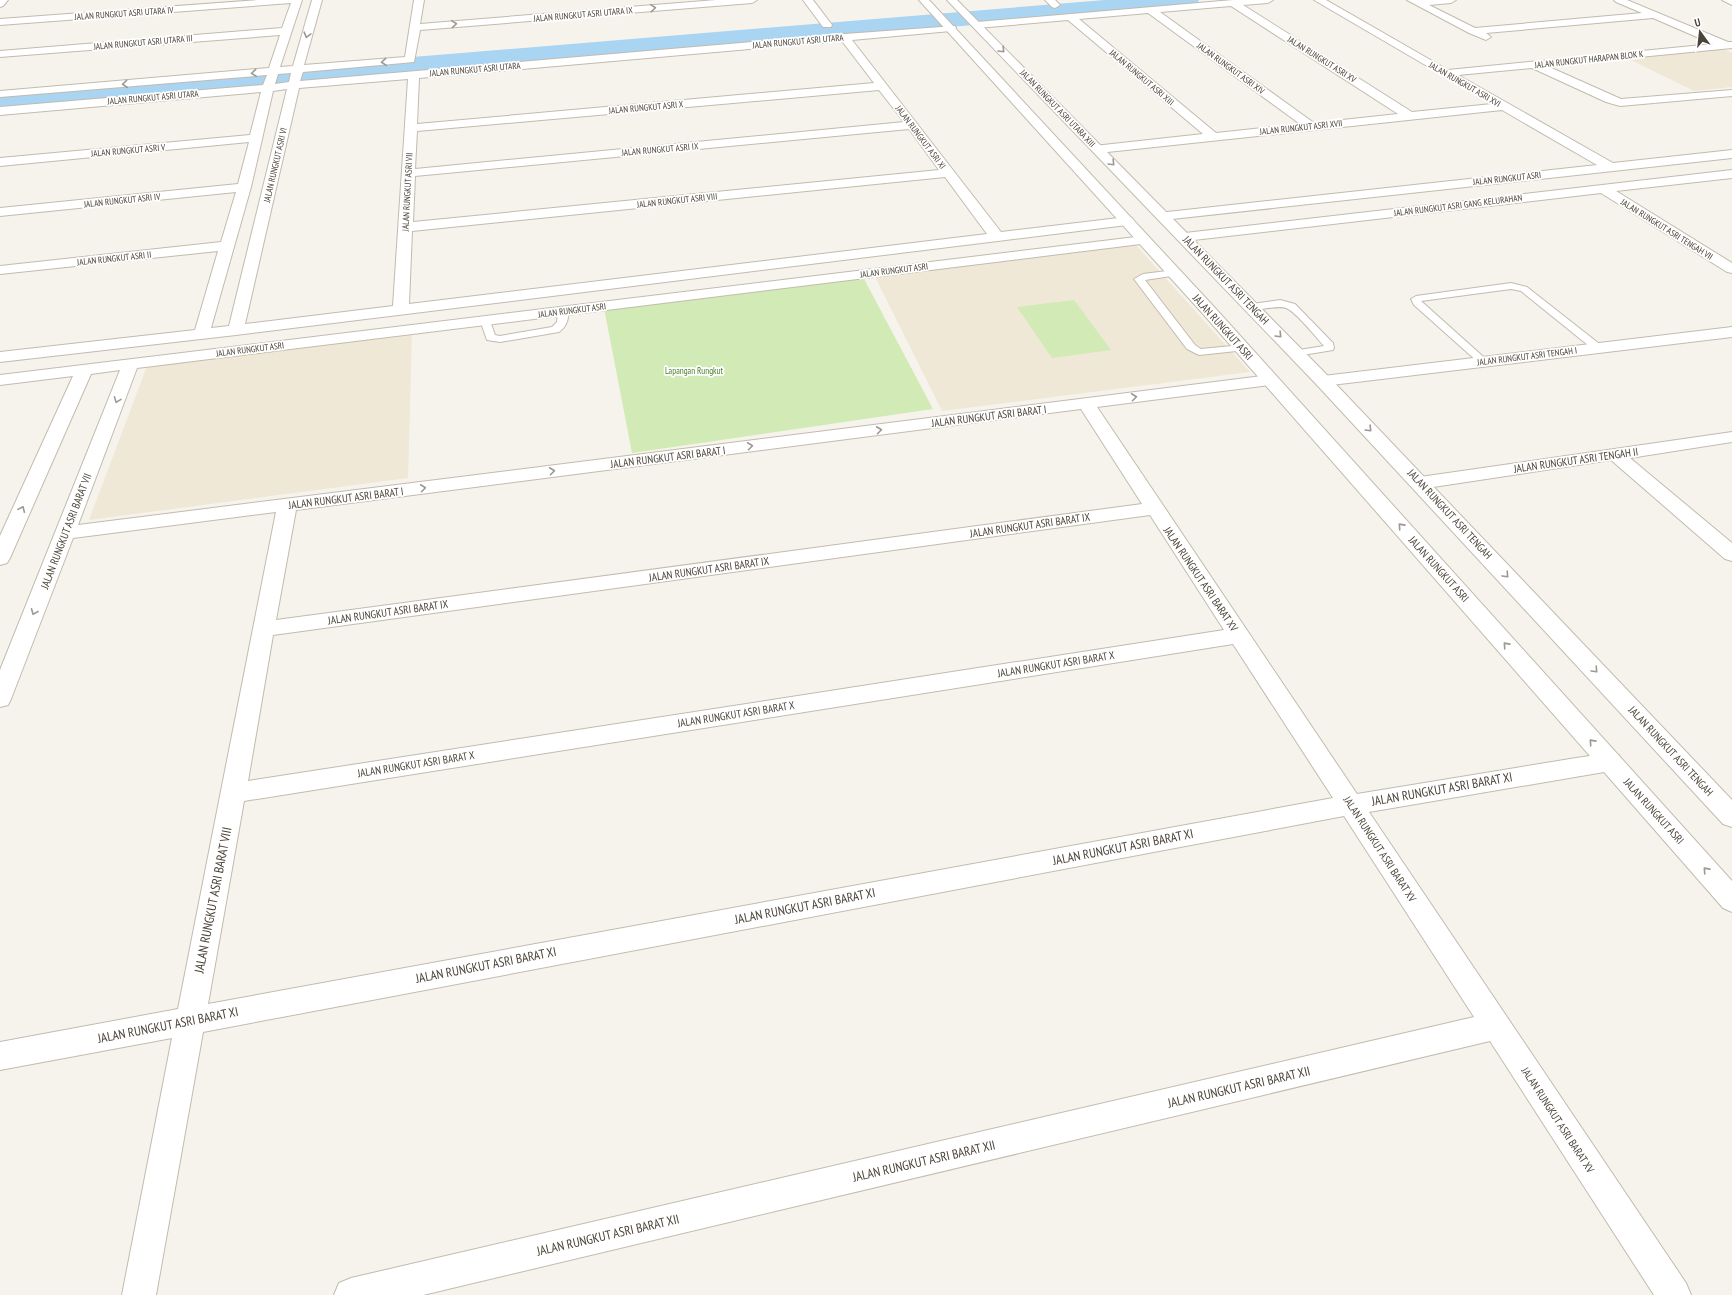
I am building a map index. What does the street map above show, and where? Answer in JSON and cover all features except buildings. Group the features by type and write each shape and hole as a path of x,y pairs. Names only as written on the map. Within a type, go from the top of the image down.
{"street":[{"path":"0,4 3,0"},
{"path":"202,334 244,187 271,79 297,0"},
{"name":"JALAN RUNGKUT ASRI UTARA IV","path":"0,22 297,0"},
{"name":"JALAN RUNGKUT ASRI VI","path":"236,330 296,77 317,0"},
{"path":"415,27 419,0"},
{"name":"JALAN RUNGKUT ASRI UTARA IX","path":"415,27 695,2 752,0"},
{"name":"JALAN RUNGKUT ASRI UTARA","path":"808,0 831,25 812,26"},
{"name":"JALAN RUNGKUT ASRI","path":"924,0 1175,273 1222,311 1242,348 1732,900"},
{"name":"JALAN RUNGKUT ASRI UTARA XIII","path":"952,0 1164,216"},
{"path":"970,18 1070,17 1268,0"},
{"name":"JALAN RUNGKUT ASRI XVI","path":"1319,0 1610,167"},
{"path":"1415,2 1451,0"},
{"path":"1619,0 1730,46"},
{"path":"1727,0 1732,2"},
{"path":"1415,2 1497,43"},
{"path":"1040,6 1056,3"},
{"name":"JALAN RUNGKUT ASRI XV","path":"1233,3 1410,116"},
{"name":"JALAN RUNGKUT ASRI XIV","path":"1150,10 1311,126"},
{"path":"970,18 980,11"},
{"path":"1473,31 1654,15"},
{"path":"925,17 945,22"},
{"name":"JALAN RUNGKUT ASRI XIII","path":"1070,17 1214,137"},
{"name":"JALAN RUNGKUT ASRI UTARA","path":"0,94 296,77 414,75 845,37 945,22"},
{"name":"JALAN RUNGKUT ASRI UTARA","path":"0,111 296,77 414,59 415,27"},
{"name":"JALAN RUNGKUT ASRI UTARA III","path":"0,54 287,31"},
{"name":"JALAN RUNGKUT ASRI XI","path":"845,37 997,237"},
{"name":"JALAN RUNGKUT HARAPAN BLOK K","path":"1446,73 1730,46"},
{"path":"1535,65 1610,100 1620,103 1732,93"},
{"name":"JALAN RUNGKUT ASRI VII","path":"401,310 414,75"},
{"name":"JALAN RUNGKUT ASRI X","path":"411,128 882,86"},
{"name":"JALAN RUNGKUT ASRI XVII","path":"1098,149 1504,106"},
{"path":"1026,110 1057,107"},
{"name":"JALAN RUNGKUT ASRI IX","path":"409,173 912,125"},
{"name":"JALAN RUNGKUT ASRI V","path":"0,162 256,138"},
{"name":"JALAN RUNGKUT ASRI","path":"1164,216 1732,154"},
{"name":"JALAN RUNGKUT ASRI VIII","path":"406,227 948,173"},
{"name":"JALAN RUNGKUT ASRI GANG KELURAHAN","path":"1185,237 1732,174"},
{"name":"JALAN RUNGKUT ASRI IV","path":"0,212 244,187"},
{"name":"JALAN RUNGKUT ASRI TENGAH VII","path":"1602,188 1732,269"},
{"name":"JALAN RUNGKUT ASRI TENGAH","path":"1164,216 1420,483 1732,817"},
{"name":"JALAN RUNGKUT ASRI","path":"0,357 236,330 1127,221"},
{"name":"JALAN RUNGKUT ASRI","path":"0,380 1144,240"},
{"name":"JALAN RUNGKUT ASRI II","path":"0,270 227,246"},
{"path":"672,277 677,297"},
{"path":"1222,311 1252,307"},
{"name":"JALAN RUNGKUT ASRI TENGAH I","path":"1323,381 1732,332"},
{"name":"JALAN RUNGKUT ASRI BARAT VII","path":"0,699 131,363"},
{"path":"0,558 4,539 85,369"},
{"name":"JALAN RUNGKUT ASRI BARAT I","path":"65,533 1270,380"},
{"name":"JALAN RUNGKUT ASRI BARAT XV","path":"1086,403 1674,1295"},
{"name":"JALAN RUNGKUT ASRI TENGAH II","path":"1420,483 1732,437"},
{"path":"1615,454 1732,554"},
{"name":"JALAN RUNGKUT ASRI BARAT VIII","path":"139,1295 287,505"},
{"name":"JALAN RUNGKUT ASRI BARAT IX","path":"264,629 1154,508"},
{"name":"JALAN RUNGKUT ASRI BARAT X","path":"233,793 1238,635"},
{"name":"JALAN RUNGKUT ASRI BARAT XI","path":"0,1056 1350,805 1610,762"},
{"name":"JALAN RUNGKUT ASRI BARAT XII","path":"351,1295 1496,1026"}],"lane":[{"path":"1175,273 1143,277 1139,279 1191,347 1199,352 1242,348"},
{"path":"1483,361 1417,303 1416,299 1511,286 1519,287 1532,295 1598,348"},
{"path":"1252,307 1280,303 1292,306 1329,345 1329,348 1327,349 1297,353"}],"shaded area":[{"path":"1723,49 1732,53 1732,87 1694,91 1627,58"},
{"path":"1135,244 1250,372 942,411 874,275"},
{"path":"412,332 408,478 89,520 147,366"}],"green space":[{"name":"Lapangan Rungkut","path":"863,277 933,409 632,453 604,308"},
{"path":"1074,300 1111,350 1052,358 1017,307"}],"waterway":[{"path":"0,99 1188,0"}]}
